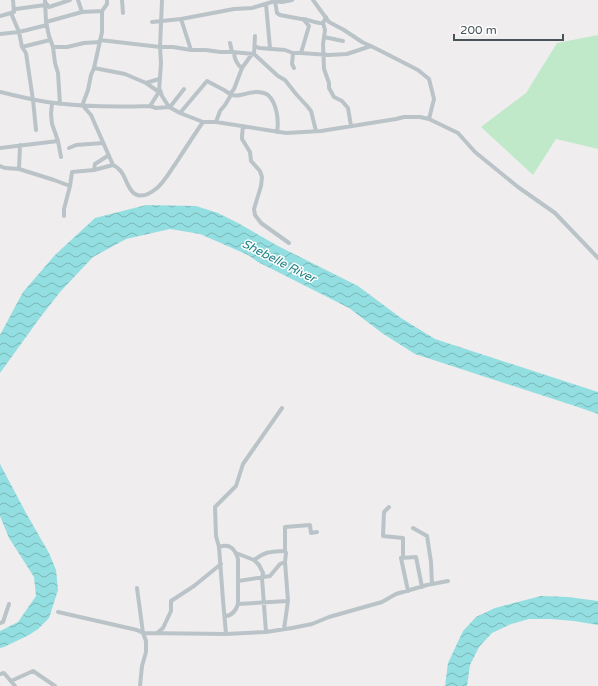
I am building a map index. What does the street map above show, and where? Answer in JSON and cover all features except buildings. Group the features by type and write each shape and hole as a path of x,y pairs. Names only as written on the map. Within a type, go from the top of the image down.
{"street":[{"path":"13,0 13,12 22,47 26,54 34,100 36,130"},
{"path":"45,2 50,7 70,0"},
{"path":"78,0 82,12"},
{"path":"82,106 94,68 102,32 102,11 107,4 107,0"},
{"path":"122,0 123,13"},
{"path":"150,106 159,90 162,0"},
{"path":"152,22 181,19 234,9 252,8 275,1 282,2 292,0"},
{"path":"313,0 330,22 362,42 418,70 429,79 434,99 429,119"},
{"path":"275,1 277,13 280,15 313,21 318,24 323,23"},
{"path":"0,16 13,12 16,9 45,2"},
{"path":"45,2 47,24 58,73 60,104"},
{"path":"266,4 270,48"},
{"path":"0,34 19,32 82,12 102,11"},
{"path":"326,17 323,23 325,30 323,54 324,69 329,83 329,88 334,97 342,101 348,108 351,126"},
{"path":"181,19 191,50"},
{"path":"301,53 309,26 303,19"},
{"path":"216,122 220,111 234,89 242,68 253,54 255,36"},
{"path":"324,36 343,41"},
{"path":"22,47 50,40"},
{"path":"53,48 67,48 84,43 100,41 174,47 191,50 253,54 278,76 285,80 307,106 311,111 316,131"},
{"path":"230,43 238,66 242,68"},
{"path":"255,46 259,48 285,50 293,53 329,55 347,54 371,46"},
{"path":"293,53 292,64 294,68"},
{"path":"94,68 125,74 159,90 170,107 180,113 203,122 216,122 286,133 316,131 396,120 404,117 420,117 429,119 458,134 475,152 518,187 555,213 598,258"},
{"path":"146,84 160,80"},
{"path":"180,113 207,81 230,95 238,96 255,92 268,95 273,101 278,115 277,132"},
{"path":"226,87 230,95"},
{"path":"0,92 60,104 82,106 150,106 156,108 170,107 184,90"},
{"path":"52,103 52,124 58,141 61,157"},
{"path":"82,106 91,115 113,165"},
{"path":"64,216 64,209 72,172 94,170 113,165 118,167 122,172 131,191 143,196 158,188 166,179 203,122"},
{"path":"243,126 242,138 250,152 251,161 260,171 262,177 254,210 255,215 261,223 289,243"},
{"path":"0,148 58,141"},
{"path":"69,148 76,145 103,143"},
{"path":"18,169 20,145"},
{"path":"94,170 96,164 109,155"},
{"path":"0,166 18,169 70,186"},
{"path":"226,634 221,564 216,536 215,507 236,486 243,464 282,408"},
{"path":"389,506 384,512 383,536 403,538 403,557 401,558 408,591"},
{"path":"284,629 288,601 285,562 285,527 310,525 311,532 317,532"},
{"path":"413,528 427,536 431,562 432,584"},
{"path":"219,547 225,545 231,547 236,553 238,559 238,604 234,612 225,616"},
{"path":"254,560 267,552 285,551"},
{"path":"236,553 254,560 263,572 262,578 266,632"},
{"path":"403,557 416,557 422,587"},
{"path":"238,581 270,576 280,564 285,562"},
{"path":"157,633 163,628 171,611 171,600 194,586 221,564"},
{"path":"58,612 137,630 143,633 226,634 266,632 312,624 329,617 382,602 396,594 448,581"},
{"path":"137,588 143,633 146,641 146,652 142,666 140,686"},
{"path":"238,604 288,601"},
{"path":"0,623 3,622 9,604"},
{"path":"11,681 33,671 55,686"},
{"path":"0,674 4,673 15,686"}],"green space":[{"path":"598,35 598,149 556,139 533,175 481,127 526,93 557,43"}],"water":[{"name":"Shebelle River","path":"146,205 196,206 218,213 278,246 358,286 401,318 435,339 598,392 598,414 415,354 382,333 349,308 258,262 248,255 200,234 170,229 126,239 93,257 60,292 0,373 0,335 23,292 55,255 95,218"},
{"path":"0,464 49,553 56,570 58,590 49,618 38,629 29,635 0,648 0,631 18,622 36,596 34,577 9,538 0,516"},
{"path":"541,596 568,597 598,601 598,625 550,619 529,619 511,624 492,633 479,647 470,665 467,686 445,686 448,663 463,631 476,617 495,608"}]}
